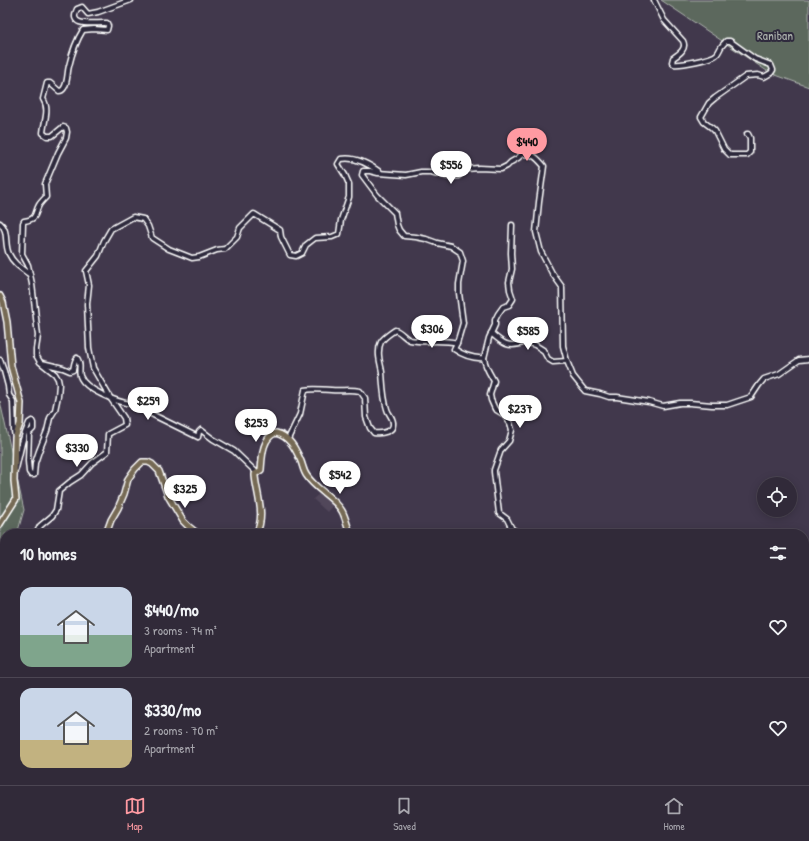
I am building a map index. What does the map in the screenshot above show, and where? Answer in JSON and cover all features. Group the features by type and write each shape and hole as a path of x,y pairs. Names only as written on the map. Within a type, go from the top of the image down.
{"main road":[{"path":"0,296 3,302 7,322 11,366 21,404 20,424 15,438 14,481 16,499 0,524"},
{"path":"258,529 261,523 261,511 255,476 261,470 264,447 270,436 276,433 288,439 300,459 307,477 337,504 342,512 348,529"},
{"path":"108,529 124,494 128,479 142,462 148,462 159,471 168,496 179,515 192,529"}],"street":[{"path":"14,481 25,433 29,423 32,422 34,423 33,429 29,433 28,467 31,475 34,475 35,463 47,431 50,418 55,410 58,396 58,379 55,374 40,362 36,355 38,336 32,284 28,265 22,254 24,220 30,220 36,215 39,205 46,197 45,184 66,138 67,132 66,128 63,126 52,136 47,136 43,133 46,103 43,99 46,86 47,83 50,84 59,91 64,88 72,56 83,30 107,30 107,23 79,22 75,18 77,9 82,7 88,14 131,0"},
{"path":"654,0 664,20 684,44 684,47 680,53 673,58 672,62 674,64 713,57 717,55 720,47 726,41 730,41 755,59 771,65 773,70 771,73 764,77 758,75 746,76 715,98 709,103 701,117 704,122 712,128 724,149 730,155 747,155 750,152 750,138 747,134"},
{"path":"484,358 476,358 462,354 454,349 463,324 459,293 463,261 460,252 451,246 416,236 404,236 399,230 394,213 377,195 362,175 363,171 406,175 431,172 450,177 458,176 466,169 501,169 522,154 534,155 544,166 536,232 541,252 562,288 563,346 567,361 573,376 585,391 608,397 649,402 663,406 680,403 712,405 727,404 750,397 764,379 779,374 799,360 809,359"},
{"path":"38,529 56,510 59,491 81,475 97,458 107,452 108,434 125,425 124,418 110,399 93,368 87,304 90,285 86,271 98,256 111,229 133,217 143,218 148,226 152,238 169,248 192,258 199,257 216,250 225,249 237,237 240,228 254,214 280,230 290,255 296,256 302,253 306,245 315,238 332,237 339,234 341,220 349,197 349,184 338,164 341,159 347,157 362,161 382,173"},
{"path":"0,223 5,231 8,252 11,258 18,266 29,274"},
{"path":"512,225 512,269 509,282 513,299 509,305 503,307 495,320 495,325 491,332 484,358 494,381 490,395 491,400 495,409 503,414 510,423 512,430 509,441 501,450 494,470 499,513 507,520 512,529"},
{"path":"288,439 300,414 305,390 312,389 360,391 365,398 366,417 370,428 374,433 382,434 392,428 393,423 385,402 378,351 381,341 395,330 400,331 404,337 409,340 457,343"},
{"path":"491,332 501,342 510,346 524,342 535,345 543,350 548,359 553,362 567,361"},
{"path":"42,363 70,371 73,370 75,360 77,358 80,362 80,375 88,386 110,399 131,404 198,437 201,430 213,440 234,451 257,473"},
{"path":"0,360 7,381 9,395 13,401 15,438"}],"shaded area":[{"path":"320,493 334,504 327,512 313,499"}],"green space":[{"name":"Raniban","path":"661,0 809,0 809,87 770,73"},
{"path":"0,401 24,510 18,529 0,529"}]}
